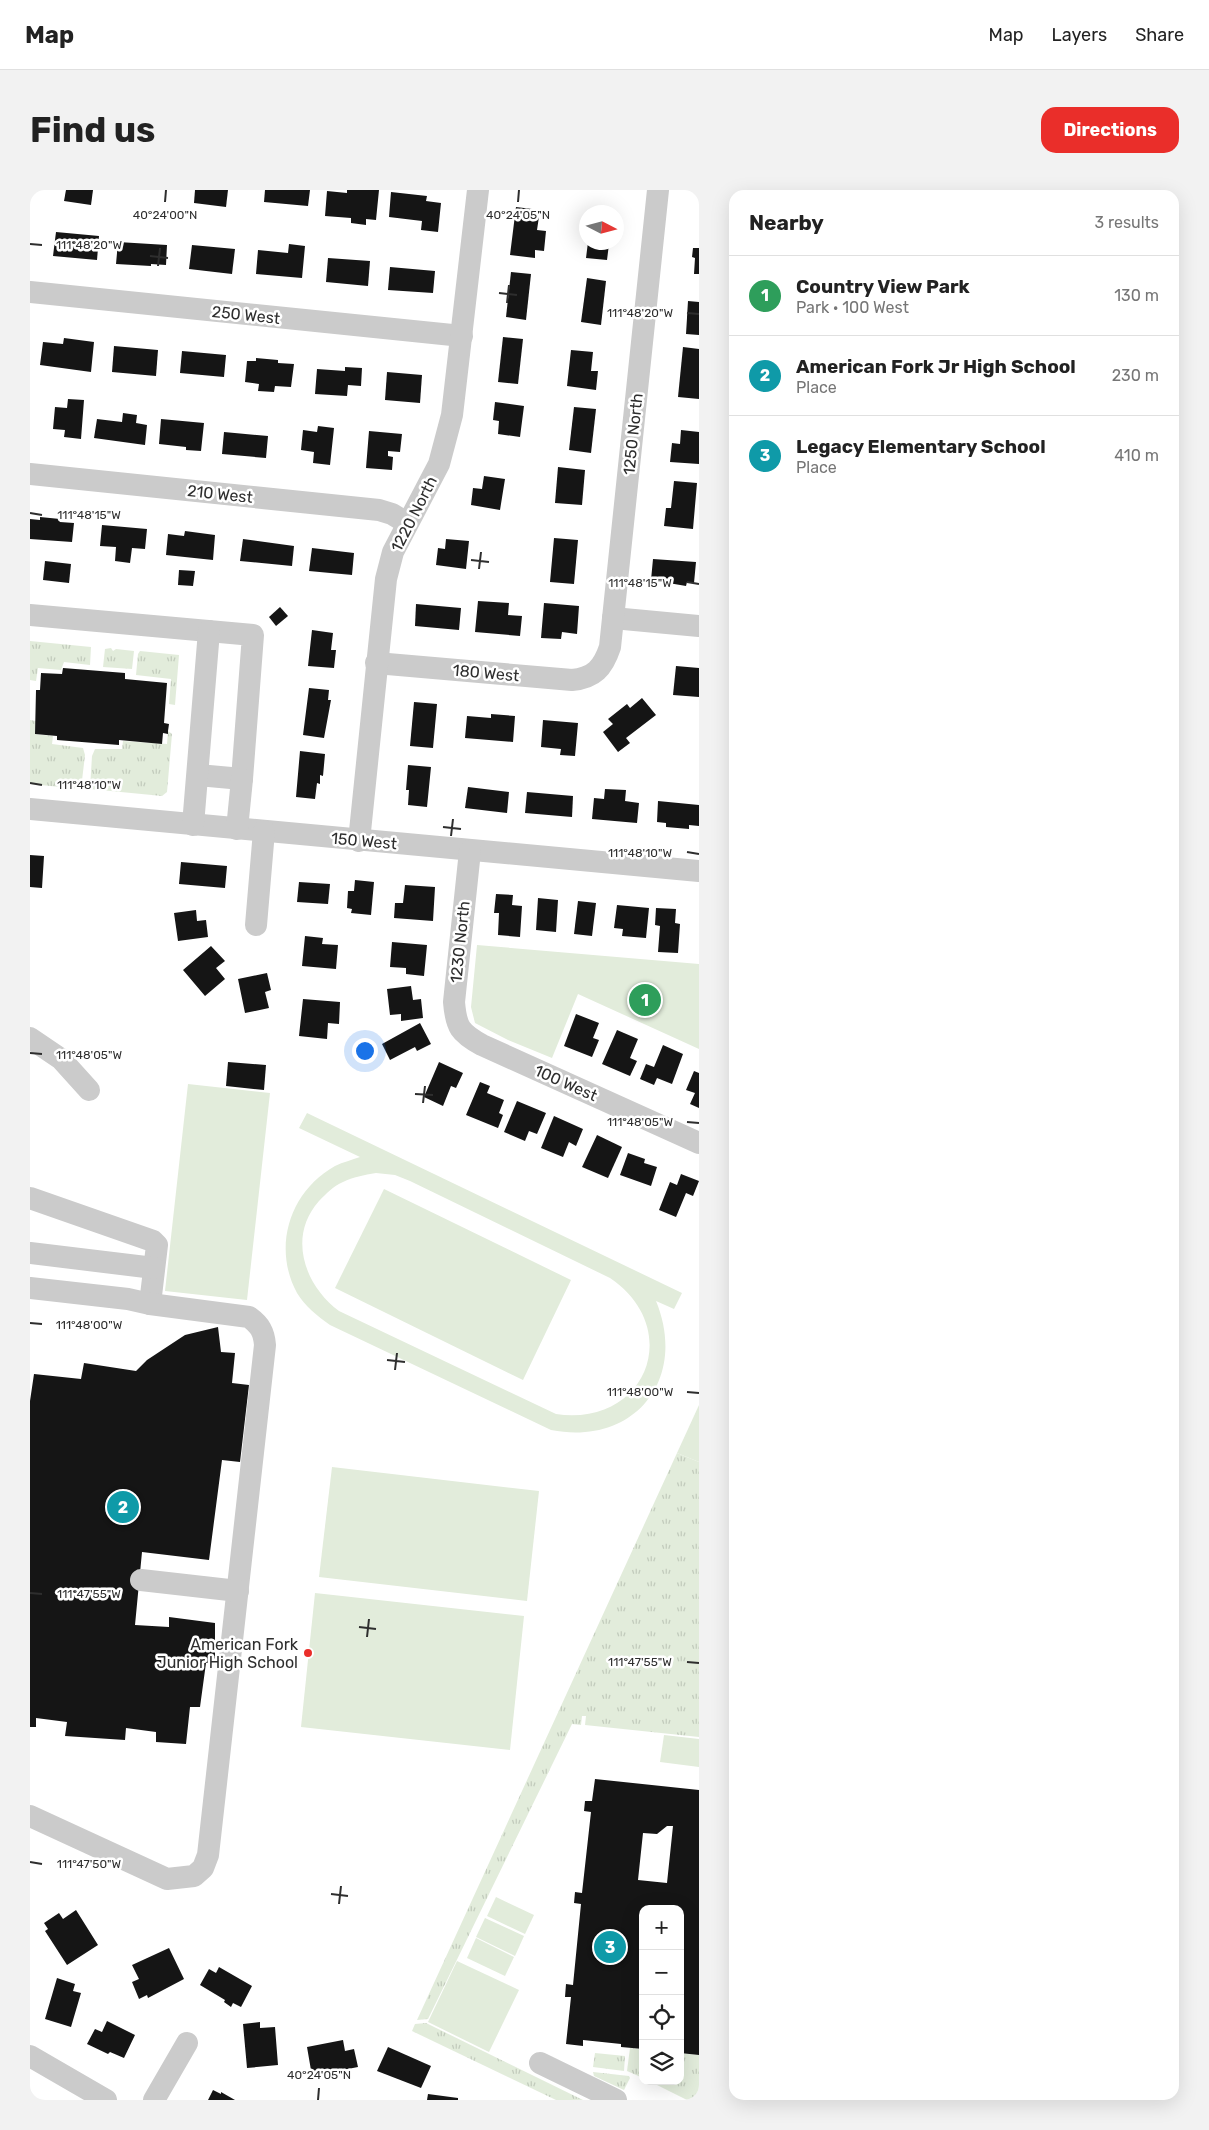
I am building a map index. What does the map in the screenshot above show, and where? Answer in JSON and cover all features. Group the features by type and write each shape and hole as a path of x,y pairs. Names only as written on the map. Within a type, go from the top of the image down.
{"street":[{"name":"1220 North","path":"359,840 386,579 394,552 407,523 428,486 446,441 452,415 478,190"},
{"name":"1250 North","path":"596,674 605,662 610,647 658,190"},
{"name":"250 West","path":"30,292 462,336"},
{"name":"210 West","path":"30,474 379,510 392,514 407,523"},
{"path":"30,615 253,635 237,829"},
{"path":"613,618 699,626"},
{"path":"193,825 209,631"},
{"name":"180 West","path":"376,663 572,680 585,679 596,674"},
{"path":"198,775 242,779"},
{"name":"150 West","path":"30,809 699,871"},
{"path":"256,926 264,831"},
{"name":"1230 North","path":"461,1032 455,1020 454,1002 470,851"},
{"name":"100 West","path":"461,1032 482,1045 699,1143"},
{"path":"30,1038 61,1059 89,1090"},
{"path":"30,1198 153,1241 157,1245 150,1304"},
{"path":"30,1253 154,1268"},
{"path":"30,1288 128,1299 150,1304 249,1317 259,1324 264,1336 265,1345 208,1855 203,1868 194,1876 167,1879 30,1816"},
{"path":"141,1580 238,1591"},
{"path":"154,2100 187,2043"},
{"path":"30,2056 106,2100"},
{"path":"540,2063 616,2100"}],"green space":[{"path":"30,641 91,647 90,665 64,662 61,670 38,668 36,681 30,680"},
{"path":"111,648 113,651 116,649 134,651 132,669 103,667 105,649"},
{"path":"140,651 179,655 175,705 169,704 171,679 136,675"},
{"path":"30,720 36,721 35,734 53,736 52,744 83,748 85,755 81,789 30,784"},
{"path":"168,731 172,734 167,792 162,796 90,789 92,756 95,749 122,749 123,741 167,744"},
{"path":"477,945 699,964 699,1049 578,994 552,1058 508,1040 475,1023 471,1007"},
{"path":"188,1084 270,1093 247,1300 165,1291"},
{"path":"307,1113 682,1293 674,1309 656,1301 664,1330 665,1356 659,1380 647,1401 630,1417 607,1428 581,1432 551,1430 330,1325 320,1318 300,1298 290,1275 286,1257 286,1239 290,1222 297,1205 319,1177 335,1166 360,1157 299,1128","holes":["376,1173 395,1175 610,1278 633,1299 646,1323 650,1347 645,1370 632,1390 613,1405 587,1414 556,1414 339,1311 327,1301 309,1275 304,1260 302,1245 309,1215 330,1190 347,1180"]},
{"path":"384,1189 571,1280 523,1380 335,1288"},
{"path":"699,1405 699,1462 677,1453"},
{"path":"677,1453 699,1462 699,1737 585,1725 586,1716 582,1716 581,1725 572,1724 428,2019 417,2020"},
{"path":"332,1467 539,1491 527,1601 319,1577"},
{"path":"315,1593 524,1616 510,1750 301,1727"},
{"path":"664,1735 699,1739 699,1767 660,1762"},
{"path":"496,1897 534,1915 525,1934 487,1916"},
{"path":"485,1918 524,1936 515,1956 476,1937"},
{"path":"476,1938 514,1957 505,1976 467,1958"},
{"path":"457,1961 519,1990 489,2052 428,2022"},
{"path":"426,2023 583,2100 556,2100 412,2031 415,2024"},
{"path":"630,2048 639,2049 639,2076 627,2071"},
{"path":"595,2053 625,2056 624,2071 593,2067"},
{"path":"684,2053 699,2055 699,2100 687,2100 657,2085 684,2085"},
{"path":"593,2072 629,2076 630,2078 624,2090 594,2076"}],"building":[{"path":"66,190 93,190 91,205 64,201"},
{"path":"195,190 228,190 226,207 194,203"},
{"path":"265,190 310,190 308,206 264,202"},
{"path":"347,190 379,190 376,220 366,219 366,225 351,223 351,218 325,216 327,191 347,193"},
{"path":"391,192 427,196 426,201 441,203 438,232 421,230 422,221 389,217"},
{"path":"516,207 540,210 537,230 546,231 544,251 535,250 535,258 510,255"},
{"path":"56,232 99,236 97,260 53,256"},
{"path":"118,242 167,245 166,265 116,264"},
{"path":"289,244 305,246 302,278 256,274 258,250 288,253"},
{"path":"192,245 235,249 232,274 189,269"},
{"path":"693,248 699,248 699,274 694,274 695,258 692,257"},
{"path":"587,250 608,250 607,260 586,258"},
{"path":"328,258 370,261 368,286 326,282"},
{"path":"390,267 435,271 433,293 388,290"},
{"path":"511,272 531,274 526,320 506,317"},
{"path":"587,278 606,281 601,325 581,322"},
{"path":"688,301 699,302 699,335 686,334"},
{"path":"503,337 523,339 518,384 498,382"},
{"path":"64,338 94,342 91,372 40,365 43,342 63,344"},
{"path":"114,346 158,350 156,376 112,372"},
{"path":"683,347 699,349 699,399 678,397"},
{"path":"571,350 593,352 591,371 598,371 596,390 567,386"},
{"path":"182,351 226,355 224,377 180,373"},
{"path":"256,358 278,360 278,363 294,364 291,387 275,386 274,392 258,391 259,384 245,382 247,361 256,361"},
{"path":"345,367 362,368 361,386 348,385 347,396 315,394 317,369 345,371"},
{"path":"387,372 422,375 420,403 385,400"},
{"path":"68,399 84,400 81,439 64,437 65,430 53,429 55,407 67,408"},
{"path":"495,402 524,406 520,437 498,434 499,421 493,420"},
{"path":"574,407 596,409 591,453 569,450"},
{"path":"123,413 137,415 136,423 147,425 145,445 94,438 97,419 122,422"},
{"path":"161,419 204,423 201,451 159,444"},
{"path":"318,426 334,428 330,465 313,463 314,452 301,450 303,430 317,432"},
{"path":"681,430 699,432 699,464 670,462 672,443 680,444"},
{"path":"369,431 402,434 400,452 388,451 388,456 393,457 392,470 366,468"},
{"path":"224,432 268,436 266,458 222,454"},
{"path":"558,467 585,470 582,505 555,503"},
{"path":"484,476 505,479 500,510 471,505 473,488 482,489"},
{"path":"674,481 697,483 693,529 664,526 666,508 671,508"},
{"path":"40,517 60,519 60,522 74,523 72,542 30,539 30,519 40,520"},
{"path":"102,525 147,529 145,549 132,548 130,563 115,561 116,547 100,546"},
{"path":"185,531 215,535 213,560 166,555 168,534 184,536"},
{"path":"554,538 578,540 574,584 550,582"},
{"path":"243,539 294,546 292,566 240,561"},
{"path":"446,539 469,541 466,569 436,565 438,548 445,549"},
{"path":"312,548 354,553 352,575 309,571"},
{"path":"653,559 696,562 694,583 687,582 686,586 651,580"},
{"path":"45,561 71,564 69,583 43,580"},
{"path":"179,570 195,571 193,586 178,585"},
{"path":"478,601 509,603 508,615 522,616 520,636 475,632"},
{"path":"544,603 579,606 577,634 562,632 561,639 541,638"},
{"path":"416,604 461,608 459,630 415,626"},
{"path":"280,607 288,616 276,626 269,617"},
{"path":"312,630 333,633 331,650 336,650 334,668 308,666"},
{"path":"676,666 699,668 699,697 673,695"},
{"path":"63,668 125,673 125,679 167,683 164,723 169,724 168,734 163,733 162,744 119,740 119,745 57,740 57,736 35,734 36,690 40,690 41,673 62,674"},
{"path":"309,688 329,690 328,700 331,700 324,738 303,735"},
{"path":"642,698 656,715 626,738 630,743 618,752 603,732 613,724 608,719 627,704 630,708"},
{"path":"414,702 437,704 433,748 410,746"},
{"path":"491,714 515,716 513,742 465,738 467,716 491,718"},
{"path":"543,720 578,723 575,756 560,755 561,749 541,747"},
{"path":"300,751 325,754 323,776 320,775 320,784 317,783 315,799 296,797"},
{"path":"408,765 431,767 427,807 408,805 409,790 406,790"},
{"path":"468,787 509,792 507,813 465,808"},
{"path":"605,789 626,790 625,801 639,803 637,823 592,819 594,798 604,799"},
{"path":"527,792 573,796 572,817 525,813"},
{"path":"658,801 699,805 699,826 689,825 689,829 666,827 666,823 657,822"},
{"path":"30,855 44,856 42,888 30,887"},
{"path":"181,862 227,866 225,888 179,884"},
{"path":"355,880 374,882 371,915 351,913 352,909 347,908 348,891 354,891"},
{"path":"299,882 330,884 328,904 297,902"},
{"path":"405,885 435,887 433,921 394,918 395,903 403,903"},
{"path":"496,894 513,895 512,905 522,906 520,937 498,935 499,913 494,913"},
{"path":"538,898 558,900 556,932 536,930"},
{"path":"578,901 596,903 592,936 574,934"},
{"path":"617,905 649,908 646,938 622,936 623,929 614,928"},
{"path":"656,908 676,909 675,923 680,924 678,953 658,952 660,926 655,925"},
{"path":"196,910 197,921 206,920 208,937 178,941 174,913"},
{"path":"305,936 323,938 322,944 338,945 336,969 302,966"},
{"path":"392,942 427,945 424,976 406,974 406,968 390,967"},
{"path":"211,946 225,961 216,968 225,979 205,996 183,970"},
{"path":"267,973 271,990 265,992 269,1008 245,1013 238,979"},
{"path":"411,986 413,1000 421,999 423,1018 401,1021 401,1014 390,1015 387,989"},
{"path":"303,999 340,1002 339,1024 328,1023 327,1039 299,1036"},
{"path":"576,1014 599,1023 593,1038 599,1040 592,1057 564,1046"},
{"path":"420,1023 431,1044 417,1051 415,1047 390,1060 382,1044"},
{"path":"617,1030 638,1039 630,1058 637,1061 630,1076 602,1064"},
{"path":"663,1045 683,1054 672,1084 657,1078 654,1085 640,1079 646,1064 654,1067"},
{"path":"228,1062 266,1065 264,1090 226,1086"},
{"path":"439,1062 463,1073 456,1088 451,1086 443,1106 424,1097"},
{"path":"694,1071 699,1073 699,1108 690,1104 695,1093 686,1090"},
{"path":"480,1082 490,1086 487,1093 504,1100 499,1113 503,1115 498,1128 466,1115"},
{"path":"517,1101 546,1113 537,1134 529,1131 525,1141 504,1132"},
{"path":"554,1116 583,1129 576,1146 569,1142 563,1157 541,1148"},
{"path":"597,1135 622,1147 608,1178 582,1167"},
{"path":"628,1153 645,1159 644,1163 657,1167 651,1186 620,1175"},
{"path":"681,1174 699,1181 693,1196 686,1193 676,1217 659,1210 670,1182 677,1185"},
{"path":"218,1327 221,1352 235,1353 232,1383 249,1385 240,1462 222,1460 209,1560 142,1552 135,1625 169,1627 169,1617 215,1623 215,1663 206,1663 200,1707 190,1707 186,1744 156,1742 156,1732 126,1728 125,1740 65,1736 67,1722 36,1718 36,1727 30,1727 30,1401 34,1374 81,1379 84,1363 136,1371 147,1360 185,1335"},
{"path":"595,1779 699,1790 699,2055 684,2053 684,1905 639,1905 639,2049 621,2047 621,2044 583,2040 583,2046 566,2044 571,1997 565,1997 566,1984 573,1985 581,1904 574,1903 575,1892 582,1893 591,1812 584,1811 585,1801 592,1801","holes":["667,1826 673,1826 667,1883 638,1880 643,1833 657,1834"]},
{"path":"76,1910 98,1945 67,1965 45,1931 48,1929 44,1923 59,1913 63,1919"},
{"path":"169,1948 184,1979 148,1998 147,1995 139,1999 132,1982 139,1979 132,1965"},
{"path":"219,1967 252,1986 241,2007 233,2003 231,2007 224,2002 225,2000 200,1985 209,1969 216,1973"},
{"path":"57,1978 75,1984 73,1991 81,1993 71,2027 45,2019"},
{"path":"107,2021 135,2035 124,2058 110,2052 108,2054 87,2044 95,2029 102,2032"},
{"path":"260,2022 260,2028 275,2027 278,2065 247,2068 243,2024"},
{"path":"343,2040 345,2051 354,2049 358,2067 312,2076 307,2047"},
{"path":"388,2047 431,2066 421,2088 377,2071"},
{"path":"213,2090 221,2094 221,2092 235,2100 208,2100"},
{"path":"428,2094 458,2098 458,2100 427,2100"}],"place":[{"name":"Country View Park","path":"645,1000"},
{"name":"American Fork Jr High School","path":"123,1507"},
{"name":"American Fork Junior High School","path":"308,1653"},
{"name":"Legacy Elementary School","path":"610,1947"}]}
